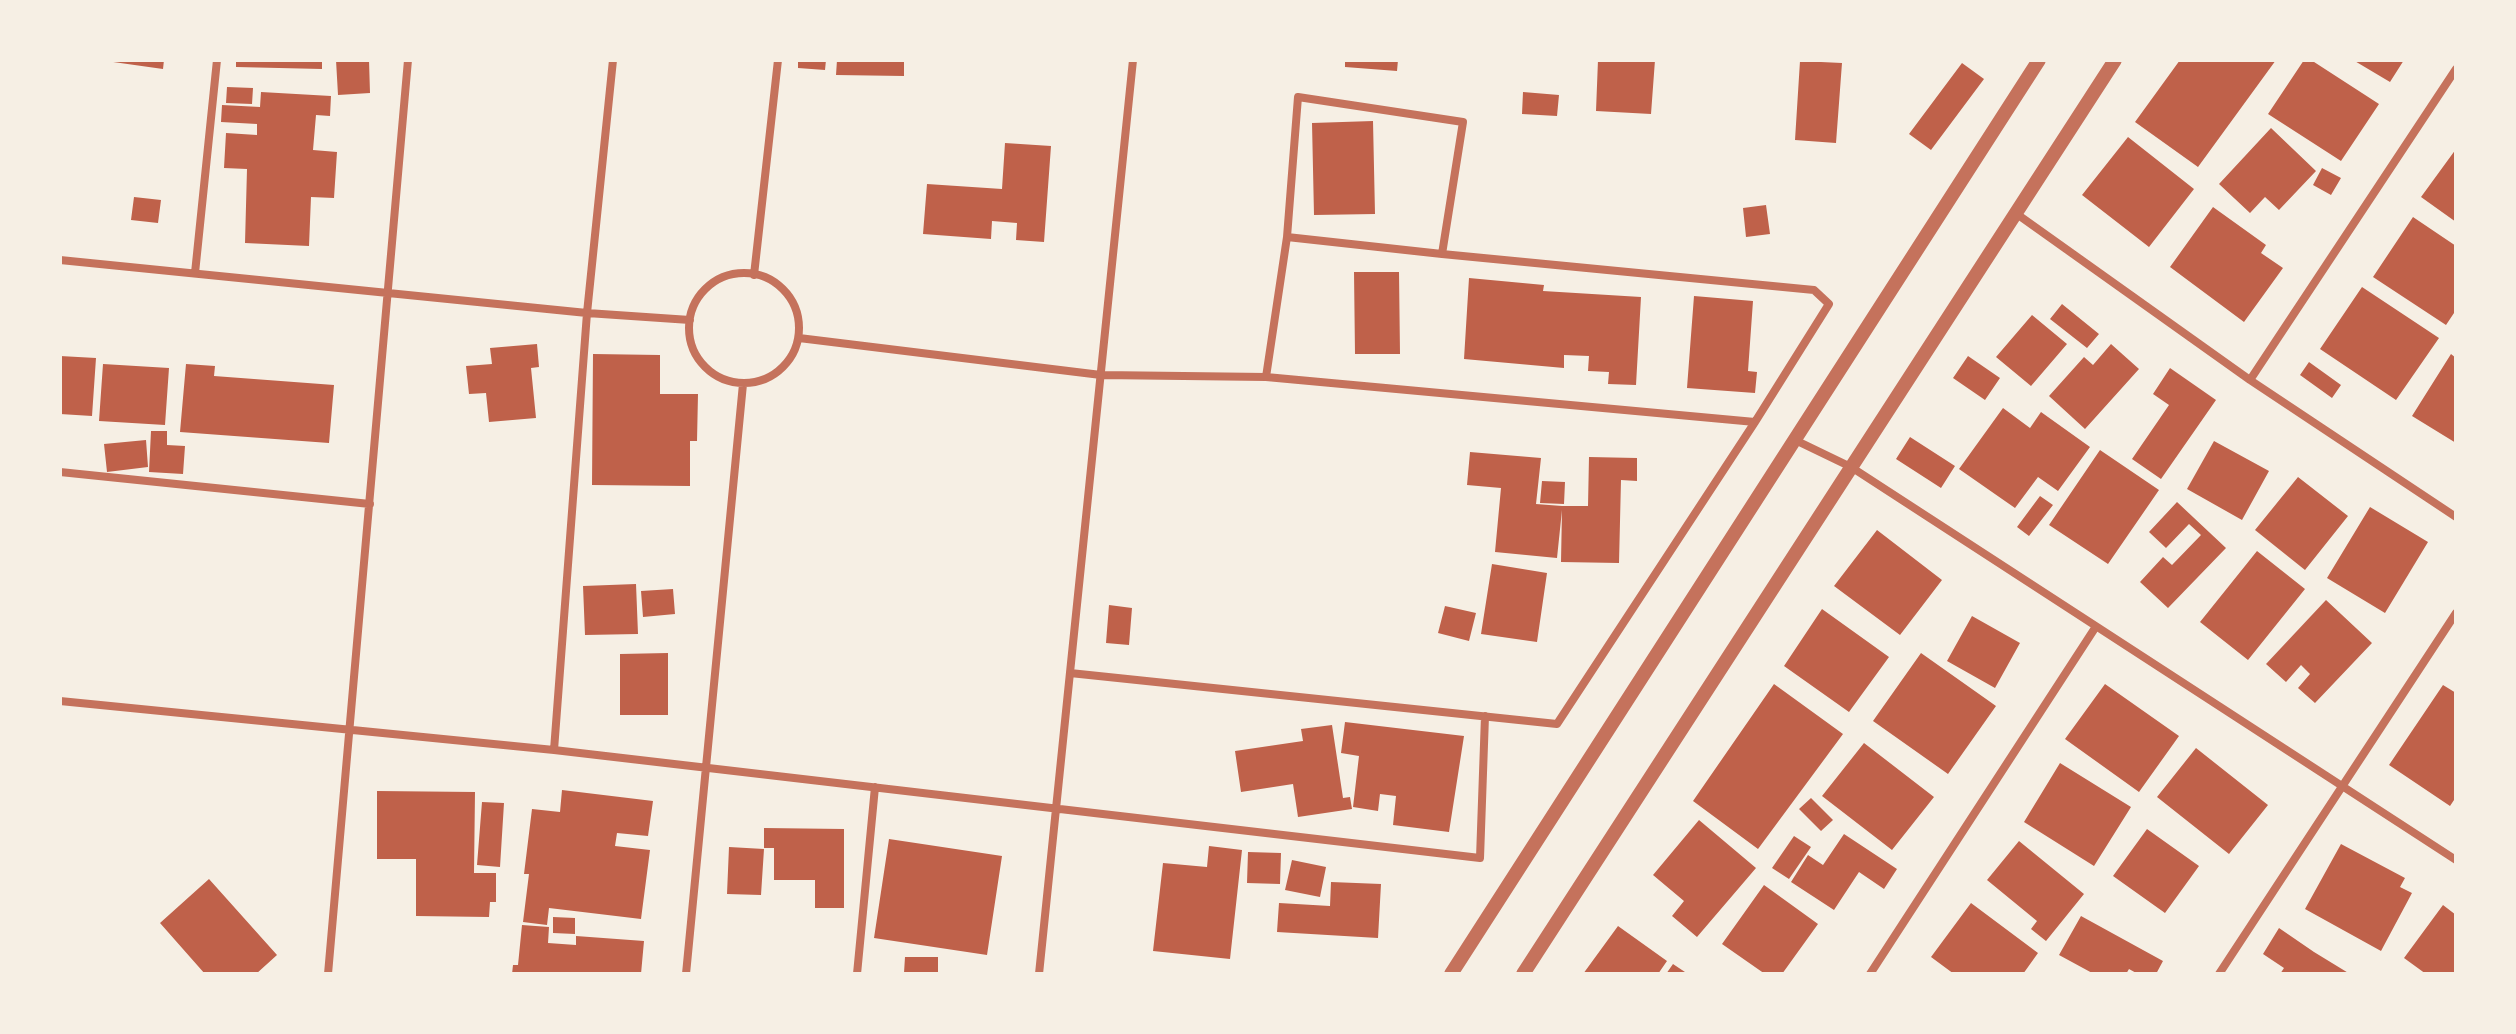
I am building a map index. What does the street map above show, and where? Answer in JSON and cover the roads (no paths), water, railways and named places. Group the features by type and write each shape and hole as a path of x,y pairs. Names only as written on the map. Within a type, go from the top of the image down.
{"street":[{"path":"195,273 217,60"},
{"path":"328,974 408,60"},
{"path":"554,750 587,313 613,60"},
{"path":"754,275 778,60"},
{"path":"1039,974 1133,60"},
{"path":"1451,974 2039,60"},
{"path":"1523,974 2014,211 2115,60"},
{"path":"2250,380 2456,69"},
{"path":"1266,377 1287,237 1298,97 1463,122 1442,254"},
{"path":"2014,211 2250,380 2456,517"},
{"path":"1070,673 1557,724 1829,304 1814,290 1287,237"},
{"path":"60,260 587,313 690,320"},
{"path":"730,275 754,275 775,283 787,293 795,307 799,338 785,365 759,381 743,384 713,374 702,364 689,335 690,320 695,304 715,282 730,275"},
{"path":"799,338 1101,375 1266,377 1755,422"},
{"path":"686,974 743,384"},
{"path":"1795,440 1851,467 2456,860"},
{"path":"60,472 370,504"},
{"path":"2219,974 2456,613"},
{"path":"1870,974 2095,628"},
{"path":"60,701 554,750 1480,858 1485,716"},
{"path":"857,974 875,787"}]}
